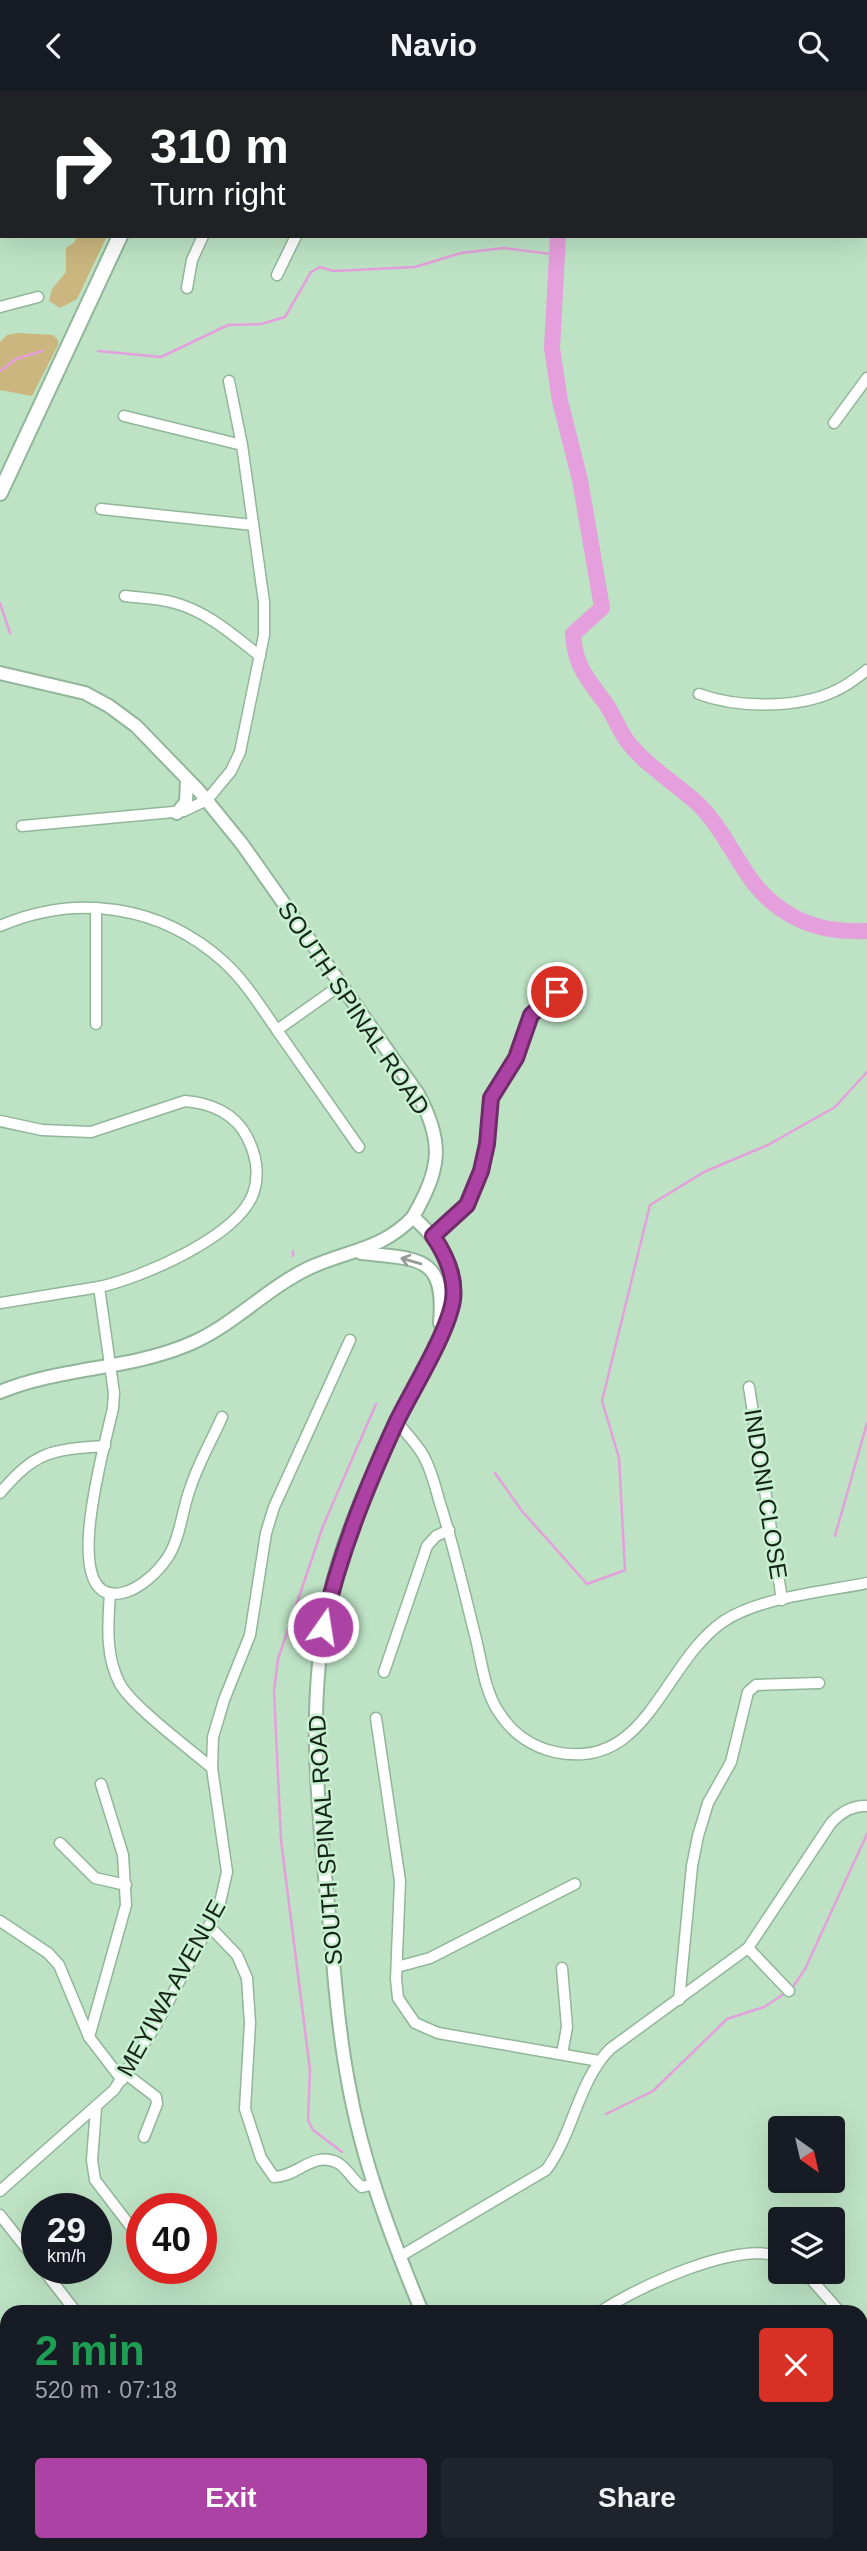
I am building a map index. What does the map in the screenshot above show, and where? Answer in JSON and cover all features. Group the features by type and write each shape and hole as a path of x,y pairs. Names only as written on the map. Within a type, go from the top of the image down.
{"main road":[{"path":"0,493 119,238"}],"street":[{"path":"187,288 192,260 202,238"},
{"path":"276,275 295,238"},
{"path":"0,307 38,297"},
{"path":"834,423 867,378"},
{"path":"22,826 177,813 207,800 231,771 240,752 260,656 264,601 242,445 229,381"},
{"path":"124,416 242,445"},
{"path":"101,509 253,525"},
{"path":"125,596 174,602 193,609 209,617 260,656"},
{"path":"699,694 738,702 787,702 835,691 867,670"},
{"name":"SOUTH SPINAL ROAD","path":"0,673 59,685 85,693 109,706 136,726 207,800 342,984 418,1094 429,1113 435,1133 434,1177 413,1217 433,1236 448,1263 454,1282 453,1302 354,1520 333,1579 323,1627 314,1723 318,1803 347,2079 361,2144 399,2257 419,2305"},
{"path":"177,813 186,802 187,779"},
{"path":"0,926 20,917 62,908 96,908 142,914 167,924 206,947 241,980 359,1147"},
{"path":"96,908 96,1024"},
{"path":"433,1236 467,1205 481,1171 490,1130 490,1104 495,1091 516,1058 531,1015 552,997 568,977"},
{"path":"277,1030 342,984"},
{"path":"0,1121 42,1130 91,1132 185,1101 200,1102 233,1118 245,1132 257,1164 253,1195 244,1210 228,1225 162,1267 99,1287 0,1302"},
{"path":"0,1392 39,1378 112,1366 162,1354 198,1340 296,1274 376,1245 393,1236 413,1217"},
{"path":"353,1252 409,1258 428,1268 436,1276 442,1294 438,1337"},
{"path":"99,1287 112,1366 113,1408 92,1509 88,1566 96,1585 110,1593 120,1593 138,1586 167,1558 175,1544 191,1483 222,1417"},
{"name":"MEYIWA AVENUE","path":"0,2191 96,2108 124,2077 210,1927 223,1894 227,1872 212,1769 213,1737 224,1700 250,1635 264,1542 274,1507 350,1340"},
{"name":"INDONI CLOSE","path":"749,1387 782,1600"},
{"path":"397,1422 428,1464 449,1530 494,1704 510,1727 526,1741 548,1751 569,1755 603,1751 618,1744 633,1733 647,1716 705,1637 743,1611 782,1600 867,1583"},
{"path":"0,1493 18,1472 45,1454 59,1450 105,1447"},
{"path":"384,1672 427,1546 436,1536 449,1530"},
{"path":"110,1593 109,1649 120,1684 132,1699 212,1769"},
{"path":"679,2000 691,1877 698,1836 708,1803 732,1762 748,1692 756,1685 819,1683"},
{"path":"376,1718 400,1881 397,1989 408,2016 425,2029 599,2061"},
{"path":"89,2037 123,1919 127,1885 123,1855 101,1784"},
{"path":"399,2257 546,2170 555,2157 583,2089 599,2061 610,2049 748,1948 831,1823 839,1814 853,1807 867,1806"},
{"path":"60,1843 95,1878 127,1885"},
{"path":"397,1967 430,1958 575,1884"},
{"path":"0,1921 48,1953 59,1965 89,2037 124,2077 156,2097 157,2104 144,2137"},
{"path":"210,1927 237,1955 247,1978 250,2023 245,2109 248,2125 267,2170 274,2177 286,2176 325,2159 339,2164 362,2187 374,2184"},
{"path":"748,1948 789,1991"},
{"path":"562,1968 567,2027 562,2054"},
{"path":"96,2108 92,2160 95,2180 126,2221"},
{"path":"0,2215 21,2242"},
{"path":"614,2305 697,2265 736,2253 768,2255"},
{"path":"54,2284 71,2305"},
{"path":"815,2284 834,2305"}],"shaded area":[{"path":"76,238 106,238 77,299 60,308 49,301 52,289 66,272 66,248"},
{"path":"7,335 53,335 58,340 58,345 32,396 0,390 0,342"}],"waterway":[{"path":"558,238 552,348 560,401 580,480 602,608 573,634 579,664 627,741 643,759 710,817 746,873 768,898 781,909 812,925 844,931 867,931"},
{"path":"98,351 161,357 228,325 261,324 285,317 311,272 320,267 333,271 415,267 461,253 504,248 559,255"},
{"path":"0,371 16,359 42,351"},
{"path":"0,603 10,633"},
{"path":"495,1473 522,1511 587,1584 625,1570 619,1458 602,1401 650,1205 704,1172 768,1145 835,1107 867,1072"},
{"path":"293,1251 293,1256"},
{"path":"342,2152 313,2130 308,2120 310,2070 281,1840 274,1691 278,1659 323,1526 376,1404"},
{"path":"835,1536 867,1423"},
{"path":"792,1988 805,1969 867,1834"},
{"path":"606,2114 653,2091 727,2019 764,2007 787,1992"}],"route":[{"path":"323,1627 333,1579 354,1520 453,1302 454,1282 448,1263 433,1236 467,1205 481,1171 490,1130 491,1098 516,1058 531,1015 557,992"}]}
